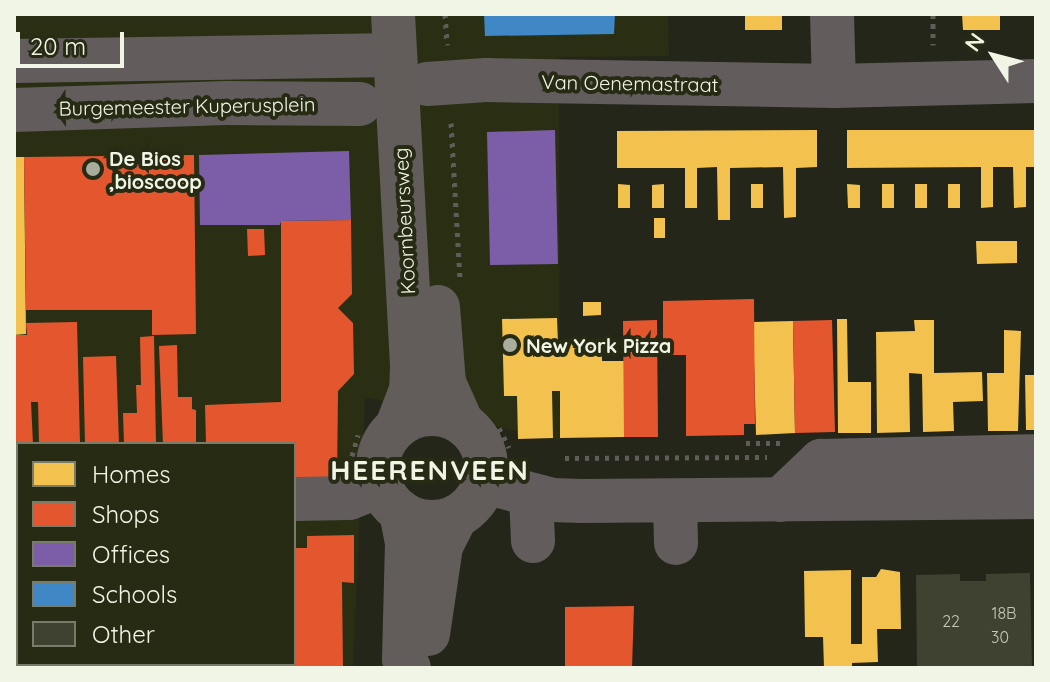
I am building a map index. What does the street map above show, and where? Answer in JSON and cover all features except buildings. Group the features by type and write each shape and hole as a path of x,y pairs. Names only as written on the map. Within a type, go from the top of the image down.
{"main road":[{"name":"Koornbeursweg","path":"418,26 427,84 442,365 449,400 461,421"},
{"name":"Koornbeursweg","path":"397,426 411,390 418,26"},
{"path":"409,668 404,659 407,543 377,499 380,453 397,426 428,413 461,421 474,433 483,448 485,482 471,506 456,517 441,546 424,661 418,668"},
{"path":"377,499 427,522 456,517"}],"street":[{"path":"832,14 834,86"},
{"path":"14,61 418,26"},
{"name":"Van Oenemastraat","path":"427,84 486,80 834,86 1036,81"},
{"name":"Burgemeester Kuperusplein","path":"14,110 360,104"},
{"path":"780,500 821,461 1036,456"},
{"path":"485,482 531,495 676,522 780,500 1036,497"},
{"path":"531,495 533,541"},
{"path":"296,499 377,499"}],"path":[{"path":"418,26 445,14"},
{"path":"933,14 933,60"},
{"path":"438,150 453,150"}],"shaded area":[{"path":"14,14 668,14 669,56 559,57 560,441 365,397 353,668 14,668"}],"place":[{"name":"De Bios ,bioscoop","path":"93,169"},
{"name":"New York Pizza","path":"510,345"}],"district":[{"name":"HEERENVEEN","path":"430,470"}]}
